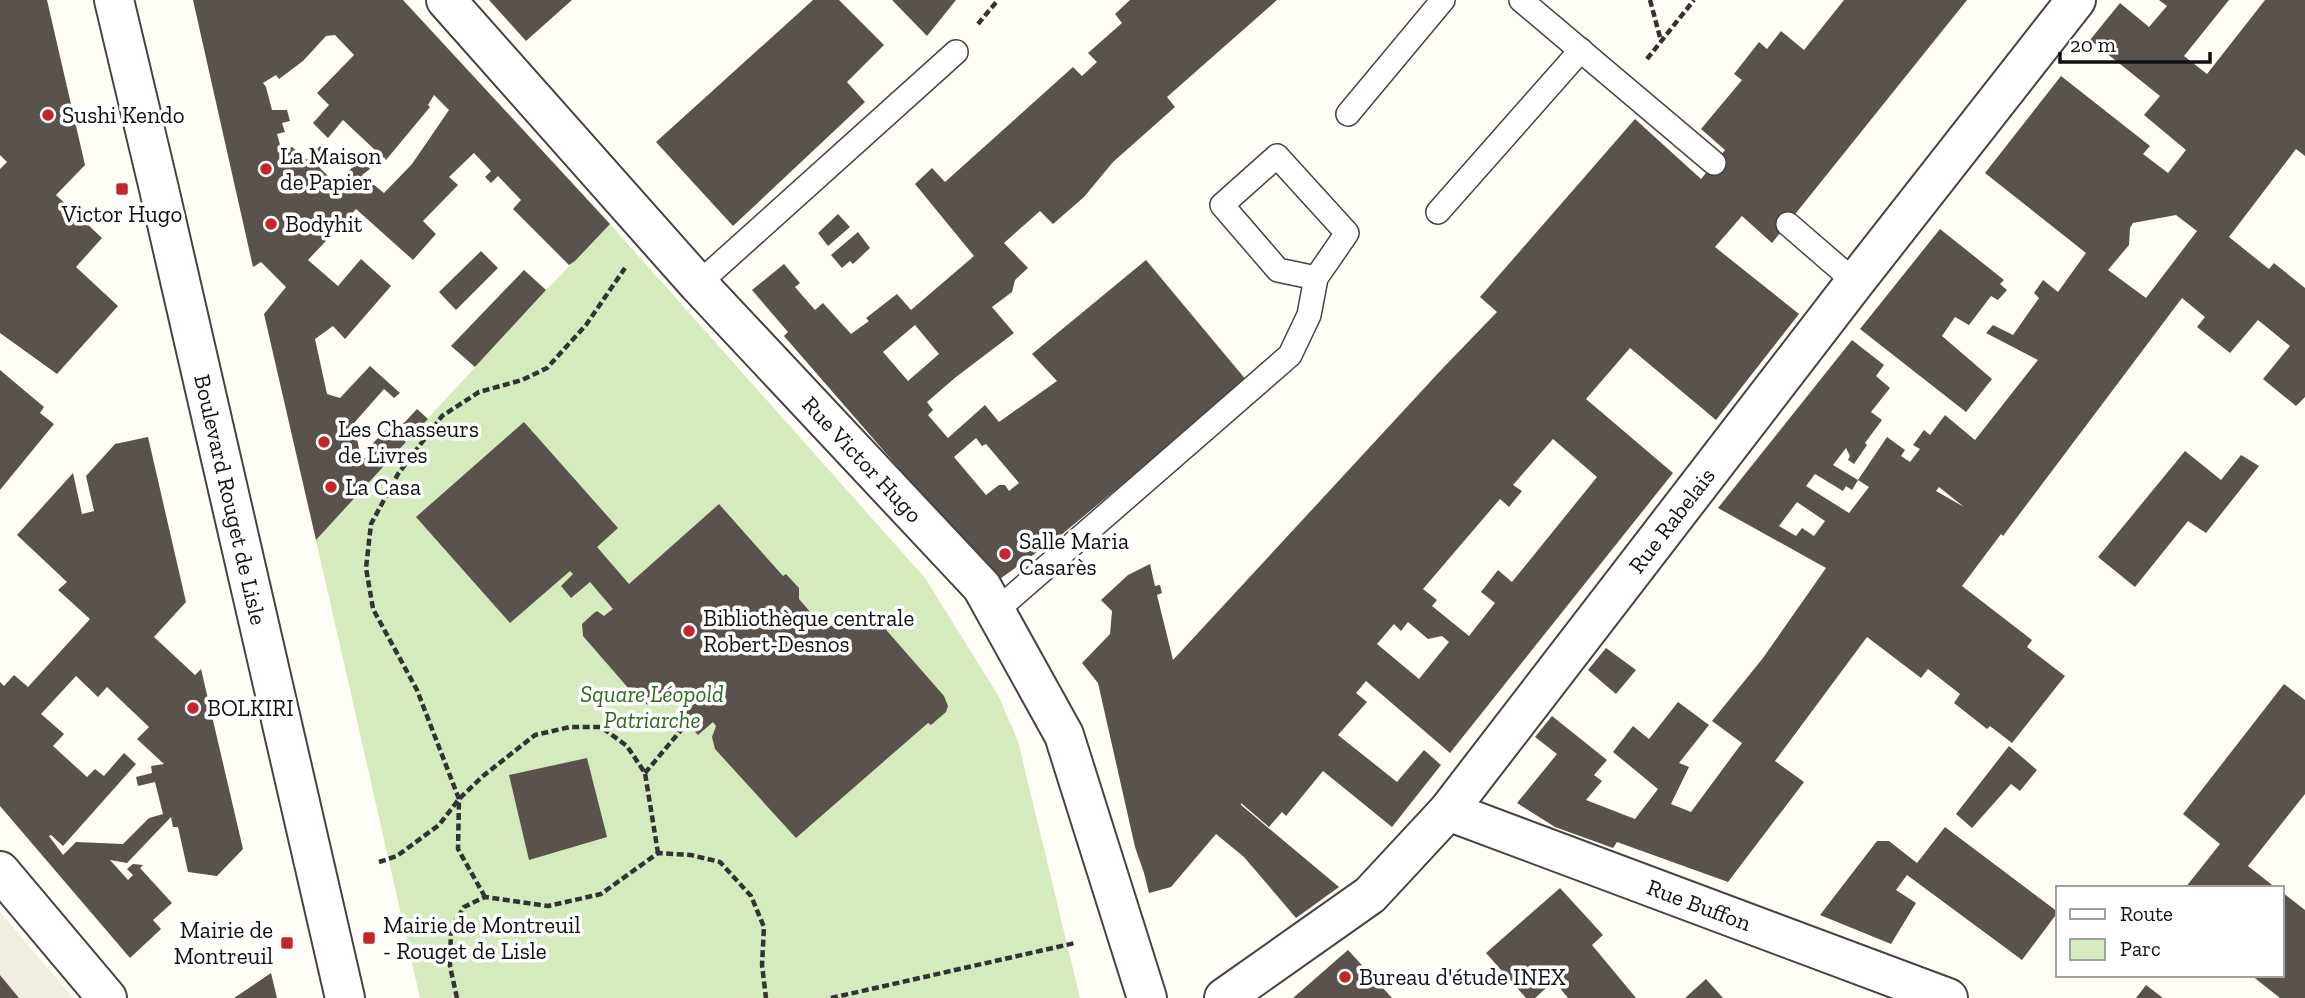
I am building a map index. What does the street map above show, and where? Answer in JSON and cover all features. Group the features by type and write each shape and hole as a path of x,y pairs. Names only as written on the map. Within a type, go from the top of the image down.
{"street":[{"name":"Boulevard Rouget de Lisle","path":"114,0 345,998"},
{"name":"Rue Victor Hugo","path":"446,0 698,284 982,587 1064,735 1147,998"},
{"name":"Rue Rabelais","path":"1224,998 1370,895 1448,811 2076,0"},
{"name":"Rue Buffon","path":"1448,811 1924,994"},
{"path":"0,871 107,998"}],"lane":[{"path":"1348,114 1443,0"},
{"path":"1521,0 1714,163"},
{"path":"1437,212 1581,50"},
{"path":"698,284 956,52"},
{"path":"996,611 1290,355 1309,315 1316,278 1347,233 1277,156 1222,205 1278,270 1316,278"},
{"path":"1787,224 1855,282"}],"path":[{"path":"1650,0 1661,41"},
{"path":"1624,87 1694,0"},
{"path":"485,897 458,849 459,799 417,690 373,609 366,568 371,524 398,474 442,416 479,392 522,380 547,368 586,325 629,262"},
{"path":"645,774 687,723"},
{"path":"380,862 397,856 439,825 459,799 483,776 535,735 570,727 601,727 626,746 645,774 658,853"},
{"path":"457,998 450,966 451,929 464,907 485,897 548,906 601,894 658,853 691,855 720,862 751,896 764,927 762,965 766,998"},
{"path":"831,998 1075,943"}],"green space":[{"name":"Square Léopold Patriarche","path":"610,224 925,578 998,695 1018,741 1080,998 420,998 316,540"}],"shaded area":[{"path":"0,912 73,998 19,998 0,975"}],"building":[{"path":"0,0 47,0 85,165 56,195 102,238 76,267 118,306 57,374 0,333 0,169 7,162 0,155"},
{"path":"193,0 403,0 610,224 569,265 513,209 521,200 498,176 491,183 485,177 491,171 474,153 449,177 458,185 423,221 436,234 413,260 356,209 308,260 338,286 361,259 391,286 345,339 333,326 315,339 327,394 340,398 370,366 400,393 394,398 384,389 354,423 361,459 369,458 369,447 389,427 406,442 316,540 264,314 286,287 261,262 253,267","holes":["335,35 354,55 317,93 329,105 313,123 328,138 343,120 375,150 369,155 376,163 384,157 386,160 430,107 428,105 434,95 449,110 412,164 384,193 362,175 370,169 362,159 345,174 354,183 343,191 315,163 325,151 320,146 307,160 292,147 281,148 277,134 285,132 282,123 290,121 287,110 272,110 263,83 276,75 279,79 303,61 326,36"]},
{"path":"489,0 572,0 526,41"},
{"path":"813,0 839,0 884,45 847,82 865,102 733,226 656,142"},
{"path":"892,0 956,0 927,36"},
{"path":"1130,0 1277,0 1167,97 1175,107 1113,162 1084,197 1053,224 1040,211 1004,243 1028,268 1015,280 1012,292 992,307 1014,333 927,402 933,410 928,415 948,438 985,405 999,422 1057,381 1032,354 1146,260 1247,381 1061,535 997,581 784,336 788,332 752,290 784,264 800,283 795,287 815,310 823,303 851,334 869,321 866,318 897,294 911,310 974,256 915,184 932,168 945,182 1073,67 1082,76 1097,62 1088,53 1122,23 1115,14","holes":["915,325 939,354 908,381 883,352","976,438 982,446 986,444 1019,483 1009,491 1005,485 999,485 986,495 954,457"]},
{"path":"1844,0 1967,0 1772,243 1742,216 1715,247 1799,314 1716,420 1630,348 1586,399 1673,473 1450,753 1366,681 1356,693 1367,702 1338,735 1397,782 1424,750 1441,765 1392,827 1323,771 1286,816 1282,812 1269,827 1241,803 1241,805 1339,887 1296,918 1244,857 1216,834 1171,887 1149,893 1135,847 1098,683 1082,663 1110,634 1112,611 1101,600 1128,575 1150,564 1155,586 1160,585 1162,593 1157,595 1173,660 1497,312 1480,297 1635,119 1701,179 1725,150 1701,129 1742,80 1734,74 1759,42 1767,49 1781,31 1804,50","holes":["1553,439 1597,477 1512,582 1498,570 1481,592 1495,603 1469,636 1432,606 1437,600 1423,589 1500,499 1509,507 1522,491 1513,485","1408,622 1428,639 1442,636 1449,642 1419,679 1377,644 1394,624 1401,631"]},
{"path":"2159,0 2229,0 2184,56 2207,74 2265,0 2305,0 2305,156 2296,149 2229,237 2269,269 2274,263 2305,288 2305,397 2296,406 2263,379 2290,346 2258,320 2230,353 2197,327 2205,317 2182,298 2003,536 2001,534 1962,586 2032,640 2027,647 2065,676 2012,743 1990,726 1987,729 1954,703 1960,694 1928,669 1921,678 1867,637 1775,761 1804,782 1728,882 1617,842 1613,848 1555,827 1517,803 1557,754 1535,737 1552,716 1607,760 1594,775 1602,781 1586,800 1635,819 1658,789 1613,752 1633,726 1649,739 1678,702 1709,725 1679,763 1689,767 1671,804 1691,812 1742,743 1712,721 1763,658 1826,568 1718,508 1852,340 1884,365 1876,376 1890,388 1871,412 1882,420 1854,464 1848,460 1850,456 1846,448 1833,465 1858,480 1887,437 1905,450 1901,456 1910,462 1920,449 1913,445 1924,430 1930,435 1945,415 1975,440 2038,360 1986,333 1993,325 2013,335 2039,298 2034,293 2043,280 2058,292 2086,253 1985,173 2061,76 2150,146 2143,154 2168,173 2186,150 2144,115 2160,96 2090,40 2120,3 2149,27 2167,6","holes":["2176,215 2197,231 2146,298 2108,270 2129,245 2133,223","1815,474 1843,491 1846,486 1852,490 1858,480 1869,487 1849,513 1806,486","1939,487 1964,507 1936,491","1797,502 1825,521 1814,536 1802,528 1796,536 1779,526"]},
{"path":"838,214 850,227 828,246 818,233"},
{"path":"1940,229 2004,280 2000,284 2007,290 1998,300 1991,296 1969,325 1955,317 1942,336 1992,379 1966,412 1860,329"},
{"path":"858,232 870,248 853,264 850,261 842,268 831,255"},
{"path":"481,251 498,268 456,310 439,292"},
{"path":"524,270 546,290 475,367 451,346"},
{"path":"0,370 44,407 40,413 54,424 0,490"},
{"path":"417,409 428,419 414,433 403,424"},
{"name":"Bibliothèque centrale Robert-Desnos","path":"524,422 618,528 597,547 629,584 719,504 783,576 786,574 799,588 799,599 825,629 844,619 860,617 872,618 881,624 944,696 948,706 946,712 931,725 928,723 796,838 715,749 712,737 716,726 713,722 698,735 680,716 695,703 690,697 666,705 648,705 636,697 583,636 582,624 594,613 597,611 604,616 613,609 590,582 571,598 561,586 573,574 570,571 510,623 416,517"},
{"path":"148,437 186,602 154,637 195,675 201,669 243,849 217,876 188,872 178,827 173,827 171,817 127,863 110,860 128,880 133,875 127,869 133,864 143,865 140,868 172,903 153,920 161,929 130,958 0,806 0,682 4,686 14,675 28,687 90,619 58,590 67,582 17,535 73,473 82,514 94,511 86,476 115,444","holes":["76,676 98,697 107,687 149,727 137,739 164,764 151,766 152,773 136,777 138,786 155,782 163,814 149,818 123,844 76,842 63,855 49,836 63,846 136,764 124,753 104,776 95,769 87,777 53,746 64,734 41,714"]},
{"path":"2185,451 2221,480 2241,455 2259,466 2206,533 2188,521 2135,587 2098,557"},
{"path":"1606,648 1636,670 1616,694 1588,670"},
{"path":"2284,684 2305,700 2305,794 2248,866 2273,886 2187,886 2220,844 2183,814"},
{"path":"2009,746 2037,770 2020,791 2011,784 1972,828 1956,814"},
{"path":"587,758 607,837 529,860 509,775"},
{"path":"1945,827 2056,910 2056,915 2022,960 1907,875 1896,890 1916,903 1891,944 1820,915 1877,841 1889,841 1917,863"},
{"path":"1560,888 1603,935 1592,945 1636,998 1568,998 1554,981 1535,998 1526,998 1486,953"},
{"path":"2284,894 2305,910 2305,998 2280,998 2254,977 2284,977"},
{"name":"Bureau d'étude INEX","path":"1348,950 1392,998 1293,998 1341,956"},
{"path":"271,973 277,998 234,998"},
{"path":"0,975 19,998 0,998"},
{"path":"1706,979 1723,998 1685,998"},
{"path":"2146,985 2163,998 2136,998"}],"place":[{"name":"Sushi Kendo","path":"48,115"},
{"name":"La Maison de Papier","path":"266,169"},
{"name":"Victor Hugo","path":"122,189"},
{"name":"Bodyhit","path":"271,224"},
{"name":"Les Chasseurs de Livres","path":"324,442"},
{"name":"La Casa","path":"331,487"},
{"name":"Salle Maria Casarès","path":"1005,554"},
{"name":"Bibliothèque centrale Robert-Desnos","path":"689,631"},
{"name":"BOLKIRI","path":"193,708"},
{"name":"Mairie de Montreuil - Rouget de Lisle","path":"369,938"},
{"name":"Mairie de Montreuil","path":"287,943"},
{"name":"Bureau d'étude INEX","path":"1345,977"}]}
